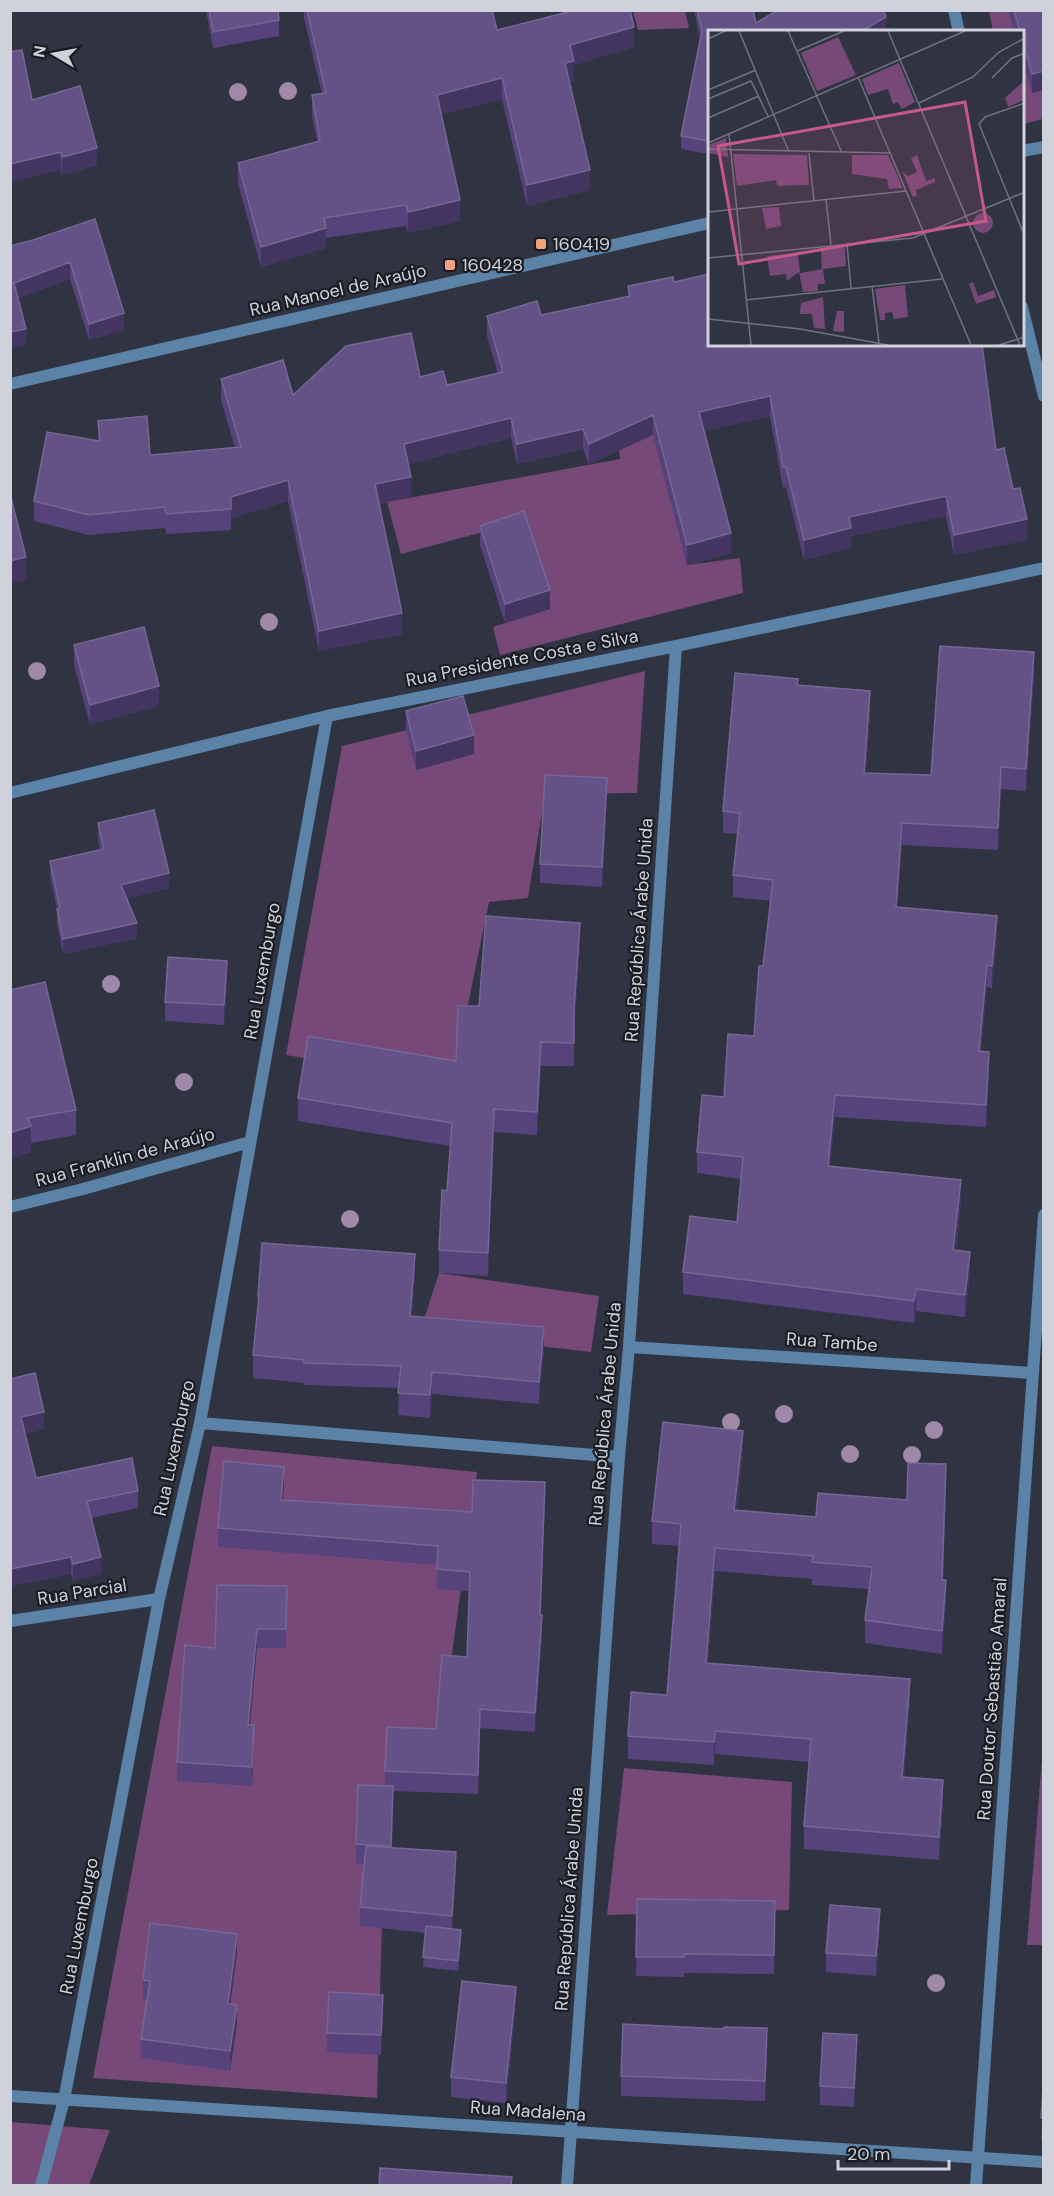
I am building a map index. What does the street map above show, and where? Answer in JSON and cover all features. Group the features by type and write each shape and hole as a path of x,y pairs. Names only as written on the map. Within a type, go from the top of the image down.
{"street":[{"path":"954,10 959,30"},
{"path":"1024,151 1044,147"},
{"name":"Rua Manoel de Araújo","path":"10,384 708,223"},
{"path":"1024,311 1044,396"},
{"name":"Rua Presidente Costa e Silva","path":"10,793 327,716 1044,568"},
{"name":"Rua República Árabe Unida","path":"567,2186 619,1457 629,1347 675,646"},
{"name":"Rua Luxemburgo","path":"41,2186 64,2100 159,1599 200,1423 327,716"},
{"name":"Rua Franklin de Araújo","path":"10,1207 83,1190 250,1142"},
{"name":"Rua Doutor Sebastião Amaral","path":"976,2186 1044,1215"},
{"name":"Rua Tambe","path":"629,1347 1033,1373"},
{"path":"200,1423 619,1457"},
{"name":"Rua Parcial","path":"10,1621 159,1599"},
{"name":"Rua Madalena","path":"10,2096 1044,2163"}],"shaded area":[{"path":"633,11 685,11 689,28 638,30"},
{"path":"989,11 1043,11 1043,119 1024,124 1024,30 993,30"},
{"path":"613,382 644,385 687,565 740,558 743,593 500,655 493,627 549,609 528,520 401,554 387,502 620,459"},
{"path":"645,671 637,793 545,794 528,898 489,902 452,1083 286,1055 342,746"},
{"path":"439,1273 599,1296 591,1352 420,1332"},
{"path":"212,1446 477,1472 439,1748 387,1747 377,2098 93,2078"},
{"path":"1043,1746 1043,1945 1027,1945"},
{"path":"624,1768 792,1782 789,1910 607,1915"},
{"path":"10,2122 110,2130 89,2185 11,2185"}],"building":[{"path":"209,10 278,10 279,20 213,32"},
{"path":"307,10 492,10 497,30 568,12 567,10 630,10 634,27 570,45 574,61 565,63 590,170 527,185 502,78 437,95 460,200 408,212 406,205 324,218 326,228 261,247 238,163 320,141 312,95 326,93"},
{"path":"697,10 753,10 756,23 778,10 883,10 886,17 863,30 708,30 708,141 681,136 702,31"},
{"path":"1014,10 1044,10 1044,71 1032,74 1024,46 1024,30 1019,30"},
{"path":"22,50 32,100 80,86 97,148 62,157 61,152 10,164 10,52"},
{"path":"95,219 124,313 89,324 70,262 14,283 26,329 10,332 10,246"},
{"path":"708,274 708,346 982,346 996,450 1004,448 1013,489 1020,488 1027,519 954,535 946,496 849,517 851,528 804,540 786,467 783,467 770,396 699,412 731,533 687,545 653,415 589,444 583,429 517,444 511,418 404,444 411,477 375,484 402,613 319,631 288,480 231,497 231,509 166,514 165,507 89,515 34,501 47,432 100,441 98,421 147,416 150,455 241,447 221,379 283,360 293,395 346,346 411,333 420,377 443,371 447,385 503,372 487,316 537,301 541,315 630,296 628,286 673,277 674,282"},
{"path":"10,494 26,557 10,561"},
{"path":"524,511 550,590 505,604 480,526"},
{"path":"144,627 159,686 90,705 74,645"},
{"path":"940,646 1034,652 1026,769 1001,767 998,828 902,823 896,907 997,916 992,966 987,965 979,1051 989,1052 986,1105 835,1095 828,1166 961,1180 953,1250 970,1252 965,1295 916,1289 914,1301 683,1272 690,1216 737,1222 743,1157 697,1152 702,1095 724,1097 728,1034 754,1036 759,966 763,966 773,880 733,875 740,813 723,811 735,673 798,679 797,685 870,691 864,773 931,775"},
{"path":"463,696 474,735 416,751 406,711"},
{"path":"545,775 607,778 602,867 540,864"},
{"path":"154,810 169,873 121,885 137,923 63,939 57,909 60,908 50,861 104,849 98,823"},
{"path":"486,916 580,923 574,1043 541,1042 537,1112 494,1109 488,1253 439,1250 442,1190 447,1191 452,1123 298,1098 308,1036 456,1061 458,1006 479,1006"},
{"path":"168,957 227,961 224,1005 165,1002"},
{"path":"45,982 76,1110 28,1118 31,1126 10,1133 10,990"},
{"path":"262,1243 415,1254 410,1316 544,1327 539,1382 432,1372 430,1395 398,1393 401,1366 304,1363 304,1360 253,1355"},
{"path":"35,1373 44,1412 21,1417 36,1478 132,1458 138,1491 87,1501 101,1557 73,1564 71,1557 10,1569 10,1379"},
{"path":"663,1422 743,1431 734,1510 816,1517 818,1493 907,1500 908,1463 946,1464 942,1580 946,1580 942,1631 865,1620 872,1567 812,1562 813,1556 715,1548 706,1663 910,1679 902,1777 943,1780 939,1837 804,1826 811,1739 715,1731 714,1742 628,1736 631,1692 667,1695 681,1524 652,1521"},
{"path":"224,1461 284,1467 281,1500 472,1512 473,1480 545,1482 540,1615 542,1615 535,1713 480,1709 478,1775 385,1771 387,1727 436,1729 442,1655 467,1657 470,1572 437,1569 438,1546 218,1528"},
{"path":"217,1585 287,1586 286,1629 257,1629 248,1725 254,1725 252,1767 177,1762 185,1645 215,1648"},
{"path":"358,1785 393,1786 391,1846 356,1844"},
{"path":"366,1846 456,1852 452,1916 360,1907"},
{"path":"637,1899 775,1901 774,1955 684,1954 684,1957 636,1957"},
{"path":"830,1905 880,1909 876,1956 826,1953"},
{"path":"150,1923 237,1934 228,2004 237,2005 230,2051 141,2039 150,1981 143,1980"},
{"path":"426,1926 461,1930 458,1961 423,1957"},
{"path":"462,1981 516,1987 506,2083 451,2077"},
{"path":"329,1992 383,1995 381,2035 327,2033"},
{"path":"623,2024 724,2029 724,2027 767,2028 765,2081 621,2076"},
{"path":"823,2033 857,2035 854,2088 820,2086"},
{"path":"1044,2072 1044,2119 1041,2118"},
{"path":"380,2168 512,2177 511,2186 379,2186"}],"place":[{"name":"160419","path":"541,244"},
{"name":"160428","path":"450,265"}]}
